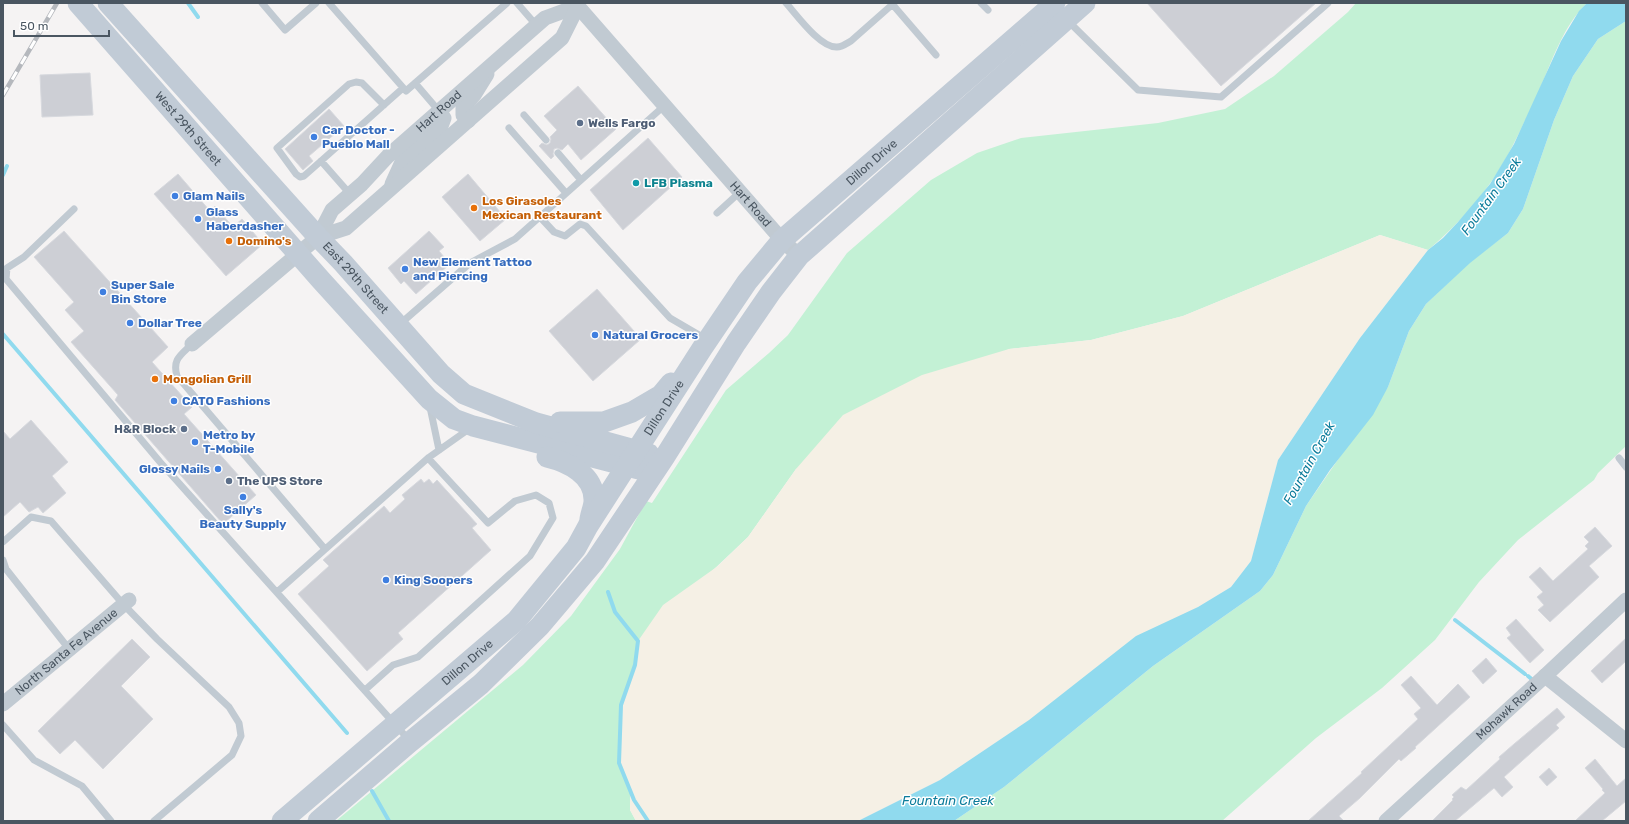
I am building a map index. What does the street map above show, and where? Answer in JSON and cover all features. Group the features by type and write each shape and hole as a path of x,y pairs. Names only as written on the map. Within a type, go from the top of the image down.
{"main road":[{"name":"West 29th Street","path":"78,3 298,254"},
{"name":"East 29th Street","path":"108,3 343,263 441,374 464,394 536,423 631,458"},
{"name":"Dillon Drive","path":"282,821 517,620 576,548 588,526 705,343 747,282 782,240 1054,10 1085,3"},
{"name":"Dillon Drive","path":"318,821 410,742 481,684 540,626 594,561 658,465 736,343 799,256 1054,10"},
{"name":"East 29th Street","path":"298,254 429,399 454,419 473,426 631,458 658,465"},
{"path":"536,423 604,422 632,412 661,395 705,343"},
{"path":"473,426 519,450 564,461 585,476 591,486 594,500 588,526"}],"street":[{"name":"Hart Road","path":"318,237 346,228 562,38 578,4"},
{"name":"Hart Road","path":"192,344 318,237 332,210 388,156 492,64 545,18 578,4"},
{"name":"Hart Road","path":"578,4 664,106 782,240 799,256"},
{"path":"468,121 463,115 463,107 481,86 492,64"},
{"path":"390,189 402,162 441,126 444,118 439,111"},
{"name":"Mohawk Road","path":"1386,821 1626,600"},
{"name":"North Santa Fe Avenue","path":"3,704 126,602"},
{"path":"1545,676 1626,741"}],"lane":[{"path":"262,3 285,30 313,4"},
{"path":"329,3 406,91 507,3"},
{"path":"517,3 537,26"},
{"path":"786,3 820,40 835,48 844,46 851,41 894,4 936,55"},
{"path":"981,3 988,10"},
{"path":"1054,10 1138,90 1221,97 1328,3"},
{"path":"384,105 362,83 356,82 350,84 277,148 293,170 300,177 304,176 384,105 403,88"},
{"path":"415,83 439,111"},
{"path":"398,326 470,263 515,239 664,106"},
{"path":"524,115 546,140"},
{"path":"509,128 566,194"},
{"path":"558,154 581,180"},
{"path":"321,161 350,194"},
{"path":"717,213 740,192"},
{"path":"74,209 24,256 7,268 6,279 160,462 410,742"},
{"path":"540,217 554,232 565,236 580,224 586,226 670,318 705,343"},
{"path":"192,344 178,358 174,367 177,376 326,549"},
{"path":"429,399 439,450"},
{"path":"277,592 428,458 473,426"},
{"path":"365,690 394,665 418,657 530,556 553,518 549,503 536,495 515,501 488,523 428,458"},
{"path":"1619,458 1626,467"},
{"path":"3,542 31,517 51,521 126,602 157,639 229,707 239,723 241,736 232,755 154,821"},
{"path":"3,560 6,569 69,649"},
{"path":"3,725 34,760 82,786 111,821"}],"green space":[{"path":"1356,3 1587,3 1571,22 1559,44 1524,124 1497,173 1477,201 1441,239 1428,250 1380,235 1183,316 1091,340 1009,349 796,469 748,537 638,641 635,665 621,705 619,763 630,789 630,810 636,821 336,821 523,665 571,616 620,549 646,501 652,503 726,390 788,335 847,253 931,180 977,153 1021,138 1158,123 1225,109 1274,76 1348,12"},
{"path":"1626,21 1626,446 1598,473 1594,480 1518,540 1479,582 1435,640 1382,688 1316,738 1222,821 954,821 1004,787 1153,666 1260,591 1273,575 1306,506 1388,387 1409,331 1426,304 1470,262 1508,233 1523,209 1554,120 1573,76 1598,39"}],"sand":[{"path":"1380,235 1428,250 1360,338 1278,460 1251,561 1231,587 1198,607 940,780 858,821 636,821 630,810 630,789 619,763 621,705 635,665 638,641 663,605 718,566 748,537 796,469 843,415 922,375 1009,349 1091,340 1183,316"}],"water":[{"name":"Fountain Creek","path":"1587,3 1626,3 1626,21 1598,39 1573,76 1554,120 1523,209 1508,233 1470,263 1426,304 1409,331 1388,387 1373,415 1330,470 1306,506 1273,575 1260,591 1153,666 1004,787 954,821 858,821 940,780 1029,720 1136,636 1198,607 1231,587 1251,561 1278,460 1360,338 1428,250 1443,238 1490,184 1514,144 1561,41 1579,11"}],"building":[{"path":"1147,3 1316,3 1221,86"},
{"path":"90,73 93,115 42,117 40,75"},
{"name":"Wells Fargo","path":"578,86 616,129 581,160 568,144 562,150 557,148 554,149 554,156 551,159 539,146 542,143 547,145 550,143 550,137 557,130 544,116"},
{"name":"Car Doctor - Pueblo Mall","path":"329,109 344,126 309,156 313,161 303,170 285,149"},
{"name":"LFB Plasma","path":"648,138 682,177 623,230 590,190"},
{"path":"178,174 210,211 215,206 233,227 242,219 263,244 226,276 154,194"},
{"name":"Los Girasoles Mexican Restaurant","path":"468,174 506,219 480,241 442,197"},
{"path":"64,231 168,347 152,362 192,407 184,414 256,495 223,524 115,400 118,395 71,342 84,331 65,310 74,302 34,257"},
{"path":"429,231 444,247 439,251 450,264 416,294 404,281 401,284 388,268"},
{"name":"Natural Grocers","path":"597,289 641,339 593,381 549,331"},
{"path":"31,420 68,462 52,476 66,493 43,513 38,507 29,512 20,502 3,517 3,431 10,439"},
{"name":"King Soopers","path":"421,479 424,483 429,479 433,484 437,480 477,524 472,528 491,550 398,633 403,639 367,671 298,594 329,566 323,560 384,506 390,513 405,499 402,495"},
{"path":"1595,527 1612,546 1589,566 1599,577 1550,622 1538,610 1544,605 1537,597 1543,592 1529,577 1540,567 1553,581 1588,549 1585,546 1589,542 1584,537"},
{"path":"1516,619 1544,650 1530,663 1507,638 1511,635 1506,628"},
{"path":"1626,638 1626,661 1602,683 1591,671"},
{"path":"132,639 150,657 121,686 153,719 103,769 75,740 60,754 38,731"},
{"path":"1486,658 1497,671 1483,684 1472,671"},
{"path":"1411,676 1437,705 1458,684 1470,697 1415,747 1416,748 1401,761 1399,759 1360,798 1339,816 1344,821 1308,821 1362,773 1361,772 1418,719 1414,714 1421,708 1401,685"},
{"path":"1557,708 1565,717 1556,725 1559,728 1504,777 1513,787 1502,797 1494,788 1455,821 1432,821 1453,800 1452,799 1454,797 1452,795 1461,787 1466,790 1500,759 1499,757"},
{"path":"1595,759 1617,786 1626,778 1626,801 1602,821 1575,821 1605,793 1585,768"},
{"path":"1549,768 1557,777 1547,786 1539,777"}],"waterway":[{"path":"188,3 198,17"},
{"path":"3,175 7,166"},
{"path":"3,334 347,733"},
{"path":"608,592 615,612 638,641 635,665 621,705 619,763 634,800 648,821"},
{"path":"1455,620 1525,674"},
{"path":"1528,676 1535,682"},
{"path":"372,791 389,821"}],"railway":[{"path":"3,95 57,3"}],"place":[{"name":"Wells Fargo","path":"580,123"},
{"name":"Car Doctor - Pueblo Mall","path":"314,137"},
{"name":"LFB Plasma","path":"636,183"},
{"name":"Glam Nails","path":"175,196"},
{"name":"Los Girasoles Mexican Restaurant","path":"474,208"},
{"name":"Glass Haberdasher","path":"198,219"},
{"name":"Domino's","path":"229,241"},
{"name":"New Element Tattoo and Piercing","path":"405,269"},
{"name":"Super Sale Bin Store","path":"103,292"},
{"name":"Dollar Tree","path":"130,323"},
{"name":"Natural Grocers","path":"595,335"},
{"name":"Mongolian Grill","path":"155,379"},
{"name":"CATO Fashions","path":"174,401"},
{"name":"H&R Block","path":"184,429"},
{"name":"Metro by T-Mobile","path":"195,442"},
{"name":"Glossy Nails","path":"218,469"},
{"name":"The UPS Store","path":"229,481"},
{"name":"Sally's Beauty Supply","path":"243,497"},
{"name":"King Soopers","path":"386,580"}]}
